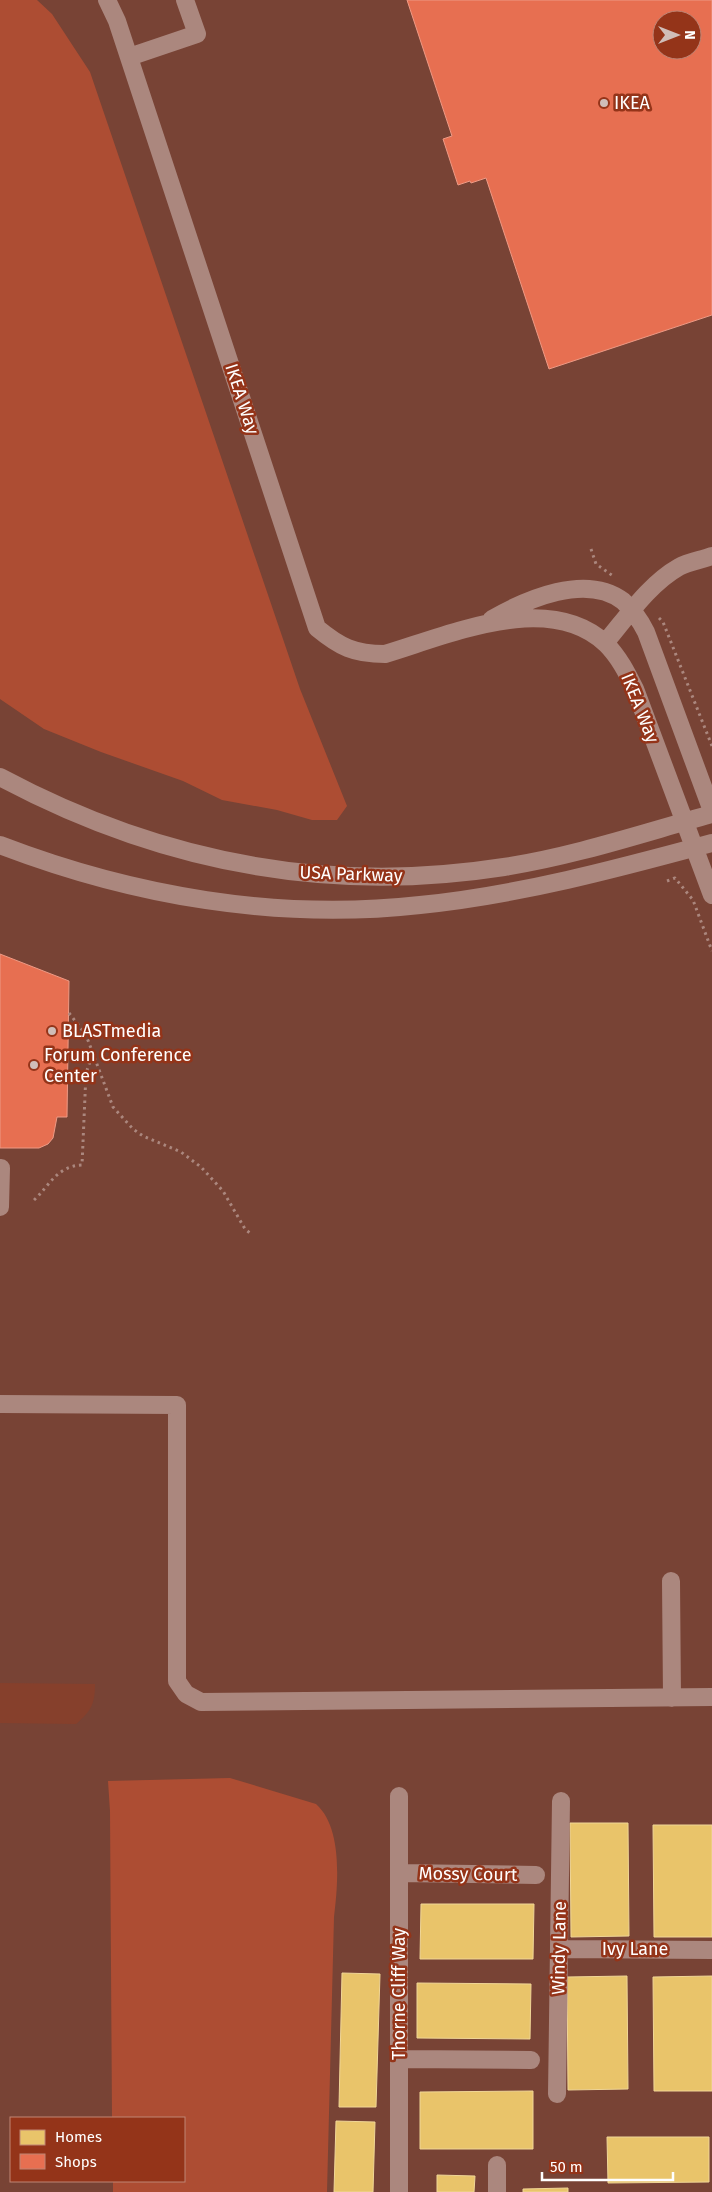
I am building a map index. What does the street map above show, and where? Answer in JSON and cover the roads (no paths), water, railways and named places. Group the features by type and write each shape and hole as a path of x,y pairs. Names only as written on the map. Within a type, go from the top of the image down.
{"street":[{"name":"IKEA Way","path":"107,0 118,21 317,628 333,641 350,651 368,654 385,654 485,623 536,617 557,619 582,629 605,643 619,658 635,689 712,895"},
{"path":"129,57 197,34 185,0"},
{"path":"605,643 666,576 680,566 712,556"},
{"name":"IKEA Way","path":"485,623 515,606 557,591 581,589 602,592 622,600 633,611 646,632 657,657 712,812"},
{"name":"USA Parkway","path":"0,777 62,808 128,835 190,853 240,864 347,877 420,877 506,867 597,847 712,812"},
{"name":"USA Parkway","path":"0,845 55,865 157,892 246,905 318,910 418,906 472,898 544,885 712,843"},
{"path":"0,1168 0,1207"},
{"path":"0,1404 177,1406 177,1681 186,1694 201,1702 712,1698"},
{"path":"671,1581 672,1698"},
{"name":"Thorne Cliff Way","path":"399,1796 399,2192"},
{"name":"Windy Lane","path":"557,2094 561,1801"},
{"name":"Mossy Court","path":"399,1873 536,1875"},
{"name":"Ivy Lane","path":"559,1949 712,1950"},
{"path":"399,2059 531,2060"},
{"path":"497,2165 497,2192"}],"place":[{"name":"IKEA","path":"604,103"},
{"name":"BLASTmedia","path":"52,1031"},
{"name":"Forum Conference Center","path":"34,1065"}]}
